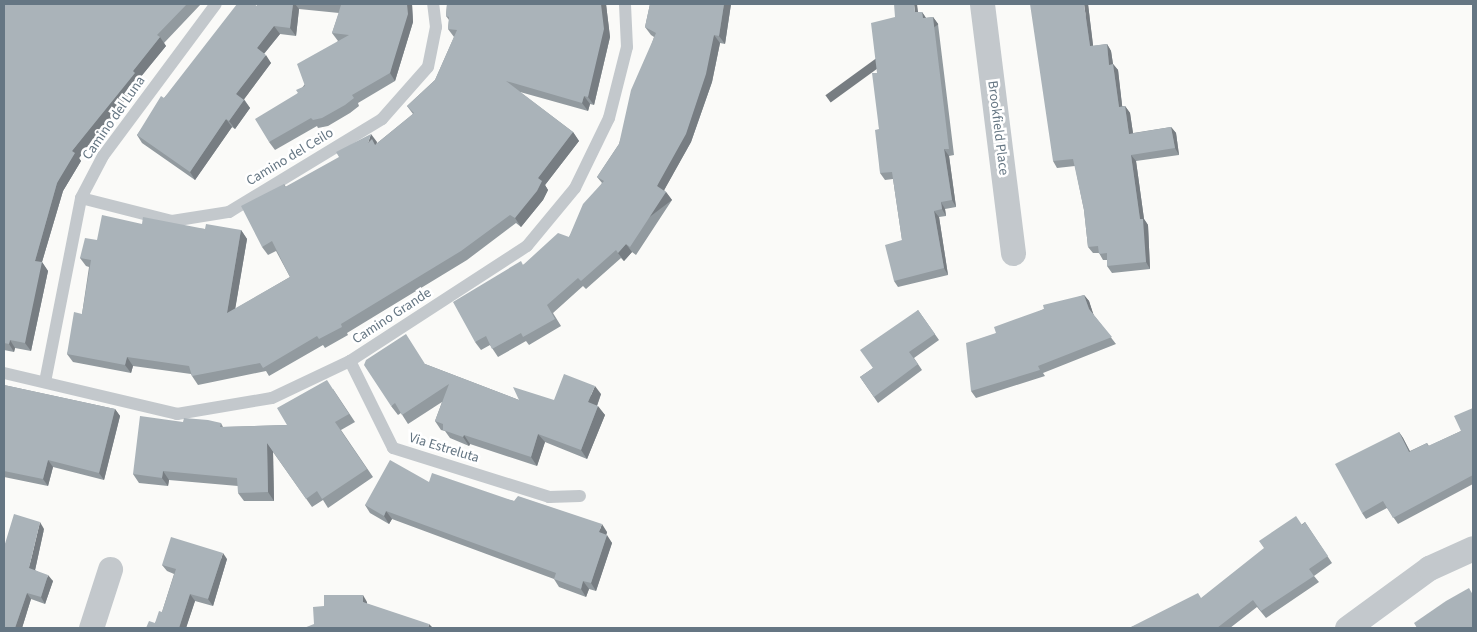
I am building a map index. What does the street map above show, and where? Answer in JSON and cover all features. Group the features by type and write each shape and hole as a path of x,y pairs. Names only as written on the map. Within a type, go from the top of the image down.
{"street":[{"name":"Brookfield Place","path":"982,4 1013,253"},
{"path":"1347,628 1429,568 1473,548"},
{"path":"92,628 110,569"}],"lane":[{"name":"Camino del Luna","path":"45,382 81,198 103,156 216,4"},
{"name":"Camino del Ceilo","path":"81,198 172,221 229,212 382,119 428,67 436,27 433,4"},
{"name":"Camino Grande","path":"4,373 177,414 272,398 350,361 527,246 575,188 609,118 627,47 625,4"},
{"name":"Via Estreluta","path":"350,361 393,448 549,497 580,496"}],"building":[{"path":"4,4 187,4 157,35 160,37 133,71 135,73 72,151 75,153 57,183 35,261 42,262 25,343 10,340 9,344 4,343"},
{"path":"237,4 254,4 257,6 257,4 293,4 290,28 274,26 257,48 266,55 236,94 244,100 229,121 226,119 190,172 137,135 161,96 164,98"},
{"path":"322,4 407,4 408,14 390,73 352,95 354,98 345,105 322,118 313,120 311,118 269,142 255,119 298,93 296,90 305,86 297,64 349,35 332,33 341,5"},
{"path":"447,4 601,4 604,29 588,97 584,96 582,103 506,81 573,132 538,178 542,181 537,191 515,218 510,215 461,251 341,324 342,327 319,339 317,336 263,368 260,363 192,376 189,366 127,357 125,365 67,354 74,312 82,314 91,260 80,258 85,238 97,240 102,215 142,224 143,217 205,229 206,224 241,230 227,313 290,277 272,241 262,247 241,206 284,184 285,187 339,157 336,152 371,134 368,143 372,139 375,145 414,113 407,106 435,80 457,30 448,29"},
{"path":"650,4 724,4 719,36 714,35 706,74 686,134 657,186 666,192 630,247 626,244 618,253 616,250 581,281 578,278 547,305 555,319 523,337 521,333 492,349 486,336 475,342 453,302 521,261 523,265 558,233 569,237 583,204 604,181 597,177 619,144 631,90 656,33 645,27"},
{"path":"894,4 914,4 915,12 922,12 923,18 933,17 949,149 944,149 952,200 941,202 942,209 934,211 944,268 894,281 885,245 902,240 892,172 880,173 875,130 879,129 872,73 877,73 871,23 895,17"},
{"path":"1030,4 1084,4 1090,46 1107,44 1109,65 1113,64 1119,107 1125,106 1129,134 1171,127 1175,148 1131,155 1140,219 1143,219 1146,262 1107,266 1107,253 1099,254 1098,246 1088,247 1084,210 1073,159 1053,161"},
{"path":"1084,295 1089,309 1112,337 1038,366 1040,370 971,391 966,343 996,333 994,327 1044,309 1043,305"},
{"path":"918,310 935,334 909,352 918,364 874,397 860,377 873,368 860,350"},
{"path":"406,334 425,364 519,400 513,387 554,400 564,374 595,386 588,402 598,406 581,450 538,434 531,457 443,430 443,424 435,421 449,384 402,415 395,403 391,406 364,365 366,360"},
{"path":"327,380 349,414 335,422 367,469 322,499 317,491 306,499 267,443 268,492 238,493 237,478 163,471 162,478 133,474 140,416 183,422 184,418 208,420 221,423 220,427 287,425 277,408"},
{"path":"4,385 115,409 99,473 48,460 43,479 4,471"},
{"path":"1473,408 1473,475 1393,518 1383,501 1362,513 1335,464 1399,432 1409,452 1427,443 1428,446 1461,431 1454,416"},
{"path":"390,460 429,482 432,473 514,501 518,496 602,524 599,532 607,535 591,583 583,581 581,589 554,579 556,573 386,511 384,516 365,505"},
{"path":"14,514 40,522 29,568 48,575 41,597 27,593 15,628 4,628 4,547"},
{"path":"1296,516 1302,525 1305,522 1328,556 1309,569 1314,576 1261,611 1253,600 1217,628 1129,628 1198,593 1201,598 1264,548 1259,541"},
{"path":"171,537 223,553 208,599 190,594 179,628 146,628 149,621 155,623 159,611 162,612 176,569 162,565"},
{"path":"1469,588 1473,595 1473,628 1417,628 1414,623"},
{"path":"324,595 363,595 363,602 429,624 428,628 304,628 314,624 313,607 324,606"}]}
